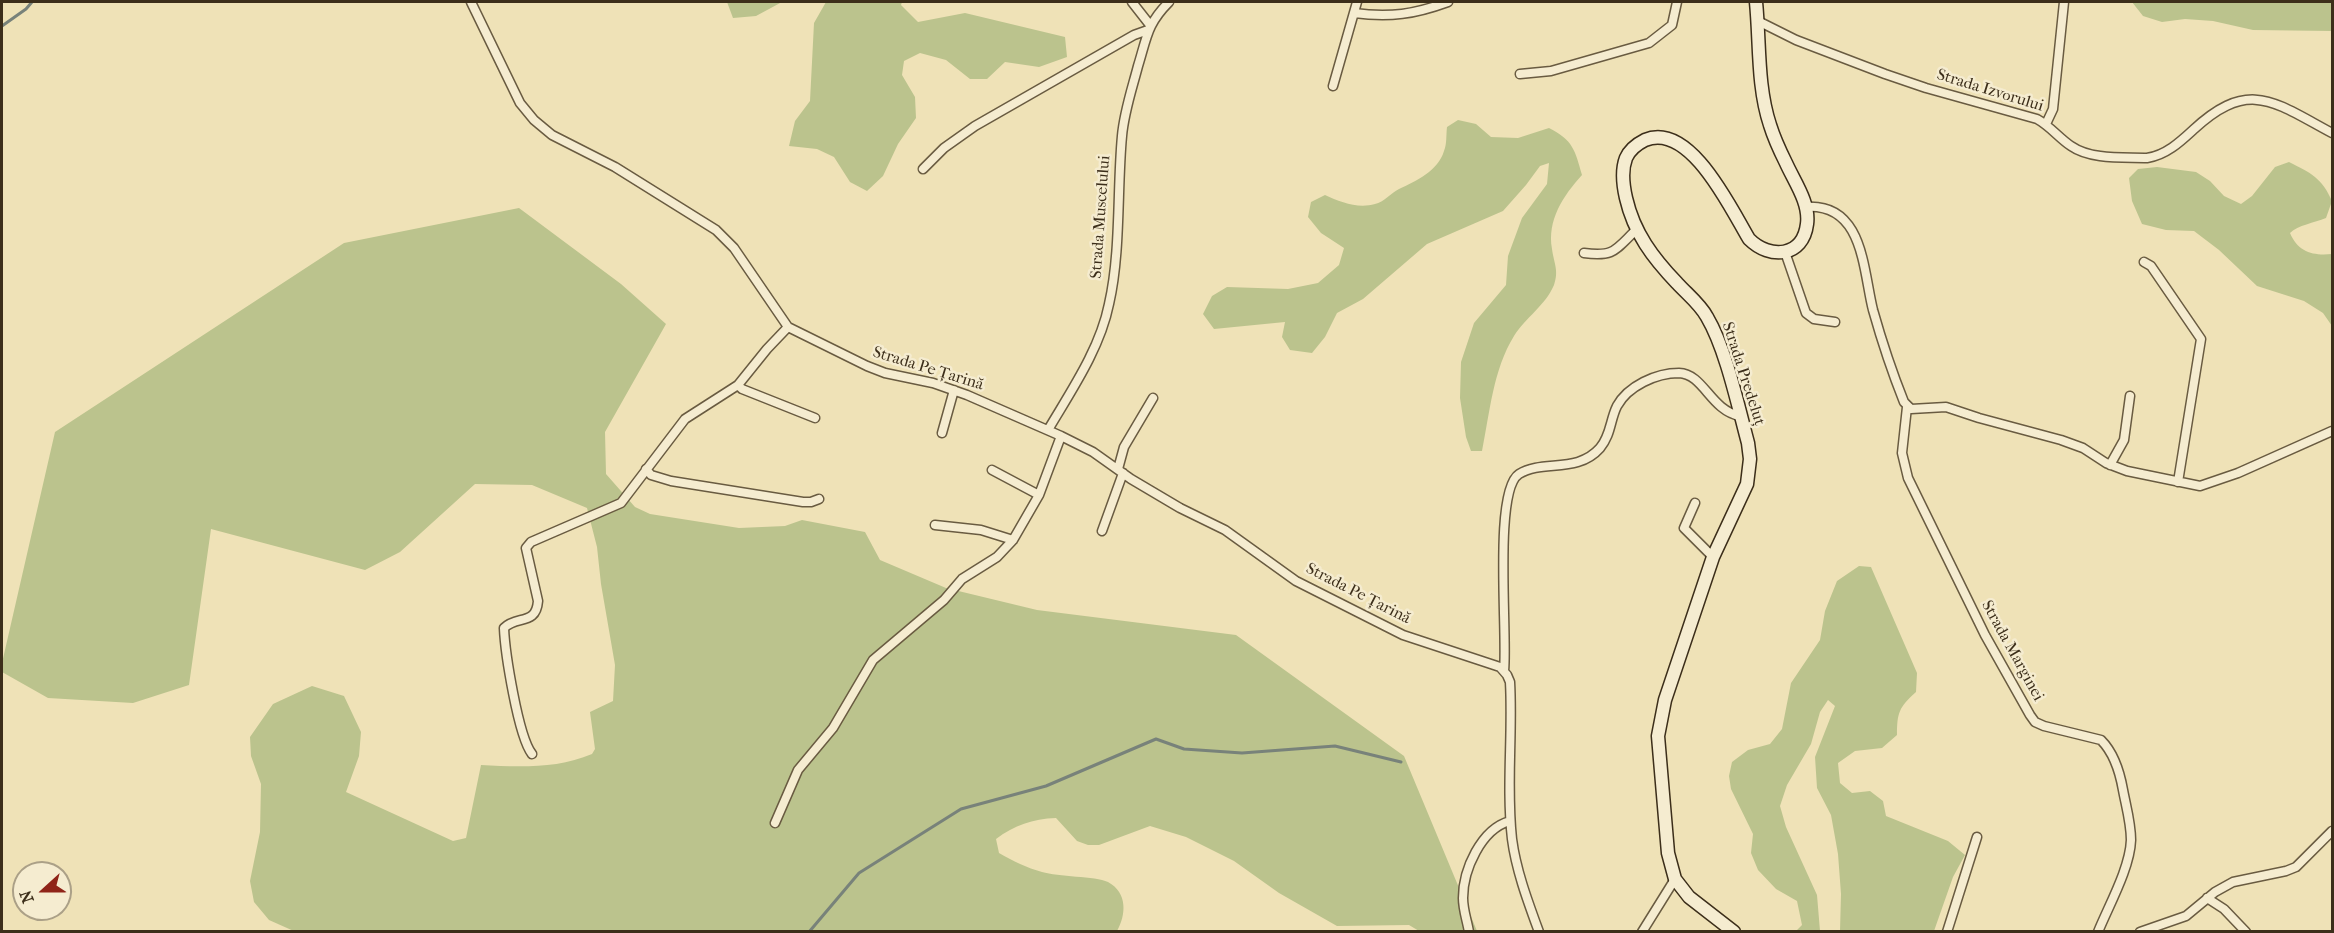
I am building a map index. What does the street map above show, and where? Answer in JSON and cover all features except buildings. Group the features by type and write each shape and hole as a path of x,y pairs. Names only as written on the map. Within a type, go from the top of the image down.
{"main road":[{"path":"1756,2 1763,93 1769,125 1808,216 1805,232 1798,243 1785,252"},
{"name":"Strada Predeluț","path":"1734,932 1689,897 1675,879 1668,853 1658,750 1659,724 1665,700 1713,558 1743,495 1749,472 1748,443 1718,344 1707,316 1653,257 1636,229 1624,190 1624,166 1632,148 1649,138 1658,137 1680,143 1692,153 1714,182 1749,239 1758,248 1776,254 1785,252"}],"street":[{"name":"Strada Pe Țarină","path":"471,2 520,103 534,120 552,135 615,167 716,230 734,248 788,327 867,366 885,373 954,390 1061,436 1093,452 1180,507 1225,530 1296,581 1403,635 1500,667 1504,671"},
{"path":"923,169 944,148 975,126 1149,28 1132,2"},
{"name":"Strada Muscelului","path":"1048,430 1085,365 1100,333 1109,304 1122,134 1128,103 1149,28 1169,2"},
{"path":"1333,86 1357,2"},
{"path":"1354,13 1390,15 1418,13 1448,2"},
{"path":"1520,74 1551,71 1649,43 1672,25 1677,2"},
{"path":"2046,124 2054,109 2064,2"},
{"name":"Strada Izvorului","path":"1758,21 1796,40 1885,74 2037,119 2046,124 2070,146 2084,152 2147,158 2162,154 2221,107 2232,101 2246,99 2258,99 2282,106 2332,133"},
{"path":"1805,207 1822,207 1836,213 1857,239 1864,260 1866,280 1883,346 1907,407 1922,410 1946,406 1979,418 2061,440 2083,448 2110,465 2127,471 2193,486 2206,485 2332,431"},
{"path":"1584,253 1604,256 1612,253 1636,229"},
{"path":"1785,252 1806,313 1814,318 1834,322"},
{"path":"2144,262 2151,266 2201,339 2178,482"},
{"path":"532,753 524,740 504,628 508,624 528,618 537,609 538,601 526,548 531,542 621,503 685,419 738,385 788,327"},
{"path":"1539,932 1517,864 1510,820 1510,682 1504,671 1503,554 1508,489 1517,475 1538,468 1560,466 1592,455 1606,439 1617,407 1626,394 1643,382 1664,374 1682,373 1696,380 1726,412 1740,416"},
{"path":"738,385 742,389 815,418"},
{"path":"942,433 954,390"},
{"path":"2110,465 2124,440 2130,396"},
{"path":"1102,531 1120,471 1124,447 1153,398"},
{"name":"Strada Marginei","path":"1907,407 1902,453 1908,478 1981,626 2030,716 2035,722 2044,726 2101,740 2111,754 2121,780 2130,824 2131,842 2127,860 2098,932"},
{"path":"775,823 798,770 832,729 873,660 944,600 962,579 997,557 1013,540 1039,495 1061,436"},
{"path":"646,469 651,476 664,479 803,502 819,499"},
{"path":"992,470 1039,495"},
{"path":"1695,503 1684,528 1713,558"},
{"path":"935,525 981,530 1013,540"},
{"path":"1469,932 1464,910 1465,881 1476,853 1485,839 1498,825 1510,820"},
{"path":"2140,932 2186,916 2207,898 2233,882 2296,867 2332,831"},
{"path":"1947,932 1977,837"},
{"path":"1642,932 1675,879"},
{"path":"2207,898 2224,909 2246,932"}],"green space":[{"path":"727,2 782,2 756,16 733,18"},
{"path":"826,2 902,2 901,5 918,22 965,13 1065,37 1067,57 1039,67 1005,62 987,79 970,79 946,60 920,53 904,61 902,75 915,97 916,118 898,144 883,176 867,191 850,182 834,157 817,149 789,146 795,121 810,101 814,23"},
{"path":"2132,2 2332,2 2332,31 2253,30 2213,21 2185,19 2162,22 2143,16"},
{"path":"1458,120 1476,124 1491,137 1518,138 1549,128 1557,132 1572,147 1582,175 1563,200 1554,218 1551,238 1556,271 1554,285 1546,299 1514,336 1501,363 1482,451 1471,451 1466,437 1460,398 1461,362 1474,323 1506,285 1508,256 1522,218 1547,184 1549,163 1540,166 1503,211 1427,244 1363,299 1337,313 1325,337 1312,353 1290,350 1282,337 1285,322 1214,329 1203,314 1212,296 1227,287 1288,289 1318,283 1339,265 1344,248 1321,233 1308,217 1311,202 1325,195 1356,205 1369,205 1381,201 1432,170 1445,148 1447,127"},
{"path":"2289,162 2320,181 2332,201 2326,218 2302,226 2290,233 2302,249 2312,253 2332,254 2332,326 2323,313 2304,301 2257,286 2219,250 2194,231 2166,230 2142,224 2132,201 2129,178 2138,169 2157,167 2196,172 2210,181 2224,196 2241,204 2252,196 2275,167"},
{"path":"519,208 621,284 666,324 605,432 606,474 635,507 650,514 739,528 785,526 802,520 865,532 880,560 946,588 1037,610 1236,635 1404,756 1477,931 1419,931 1409,925 1337,926 1279,893 1234,861 1186,837 1150,826 1099,845 1088,845 1077,841 1056,818 1017,826 1003,834 996,839 999,853 1042,872 1108,882 1122,898 1122,918 1117,931 296,932 269,920 254,902 250,881 260,832 261,784 251,756 250,737 273,704 312,686 344,696 361,732 359,756 346,792 453,841 466,838 481,765 551,765 592,754 595,749 590,712 613,701 615,665 597,547 587,508 532,485 475,484 400,552 365,570 211,529 189,685 133,703 48,698 2,672 2,663 55,432 344,243"},
{"path":"1859,566 1871,567 1917,673 1916,692 1900,711 1897,735 1882,748 1855,751 1838,763 1840,783 1852,793 1870,791 1883,801 1886,816 1948,841 1965,855 1953,877 1934,931 1840,931 1841,894 1838,854 1831,815 1817,788 1815,757 1835,706 1828,700 1820,712 1811,744 1787,785 1780,806 1786,827 1817,895 1820,931 1796,931 1802,925 1797,901 1776,889 1758,870 1751,853 1753,834 1731,789 1729,776 1732,762 1748,750 1770,744 1782,729 1791,683 1820,640 1825,611 1837,581"}],"waterway":[{"path":"2,26 32,2"},
{"path":"809,932 859,873 961,809 1046,786 1156,739 1184,749 1242,753 1335,746 1401,762"}]}
